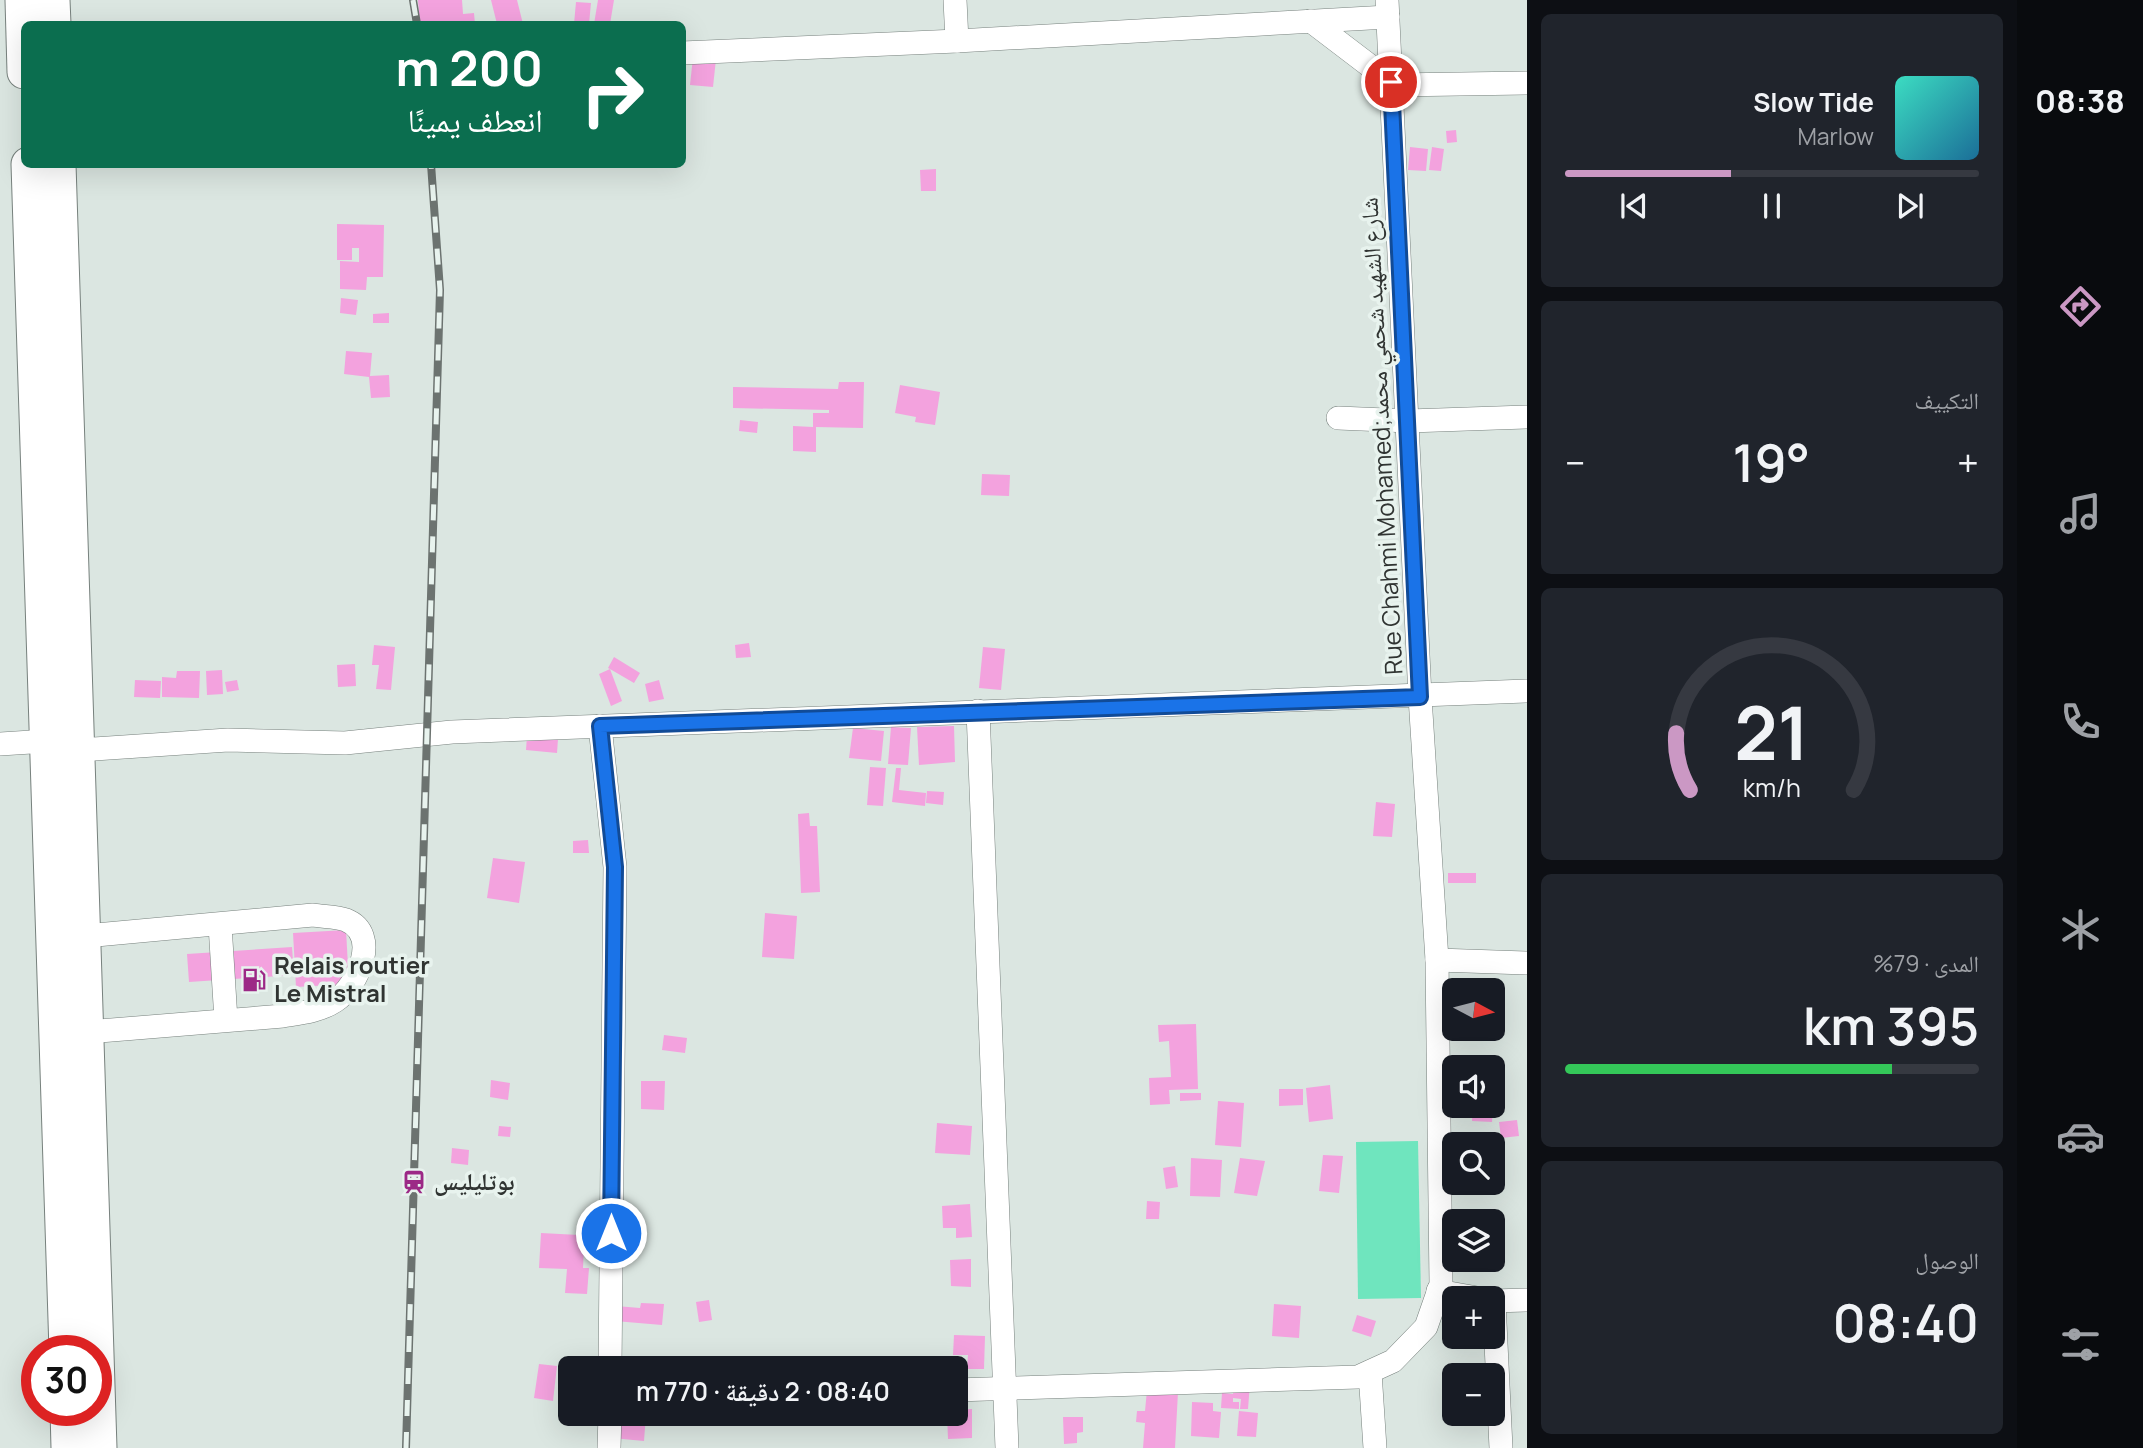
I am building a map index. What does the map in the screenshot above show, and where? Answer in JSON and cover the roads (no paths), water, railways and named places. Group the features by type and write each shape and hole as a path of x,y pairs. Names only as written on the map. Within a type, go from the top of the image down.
{"highway":[{"path":"22,0 23,21"},
{"path":"53,0 54,21"},
{"path":"28,168 66,1335"},
{"path":"59,168 100,1448"},
{"path":"67,1426 68,1448"}],"street":[{"path":"956,0 957,41"},
{"path":"686,53 1311,21 1387,8"},
{"name":"Rue Chahmi Mohamed;شارع الشهيد شحمي محمد","path":"1370,1372 1393,1360 1426,1328 1441,1284 1437,960 1420,697 1409,421 1387,8"},
{"path":"1311,21 1395,85 1527,83"},
{"path":"1338,418 1409,421 1527,417"},
{"path":"94,749 228,740 345,743 452,732 1527,691"},
{"path":"978,711 1007,1448"},
{"path":"600,726 615,867 610,1356"},
{"path":"0,744 47,741"},
{"path":"85,936 313,915 346,920 359,931 364,946 361,969 336,1000 312,1011 283,1016 87,1032"},
{"path":"220,925 226,1020"},
{"path":"1437,960 1527,963"},
{"path":"1438,1291 1442,1292"},
{"path":"1505,1301 1527,1300"},
{"path":"1492,1349 1501,1448"},
{"path":"968,1390 1358,1377 1370,1372 1375,1448"},
{"path":"609,1448 610,1426"}],"railway":[{"path":"413,0 416,21"},
{"path":"406,1448 440,290 431,168"}],"place":[{"name":"Relais routier Le Mistral","path":"254,980"},
{"name":"بوتليليس","path":"414,1182"}]}
